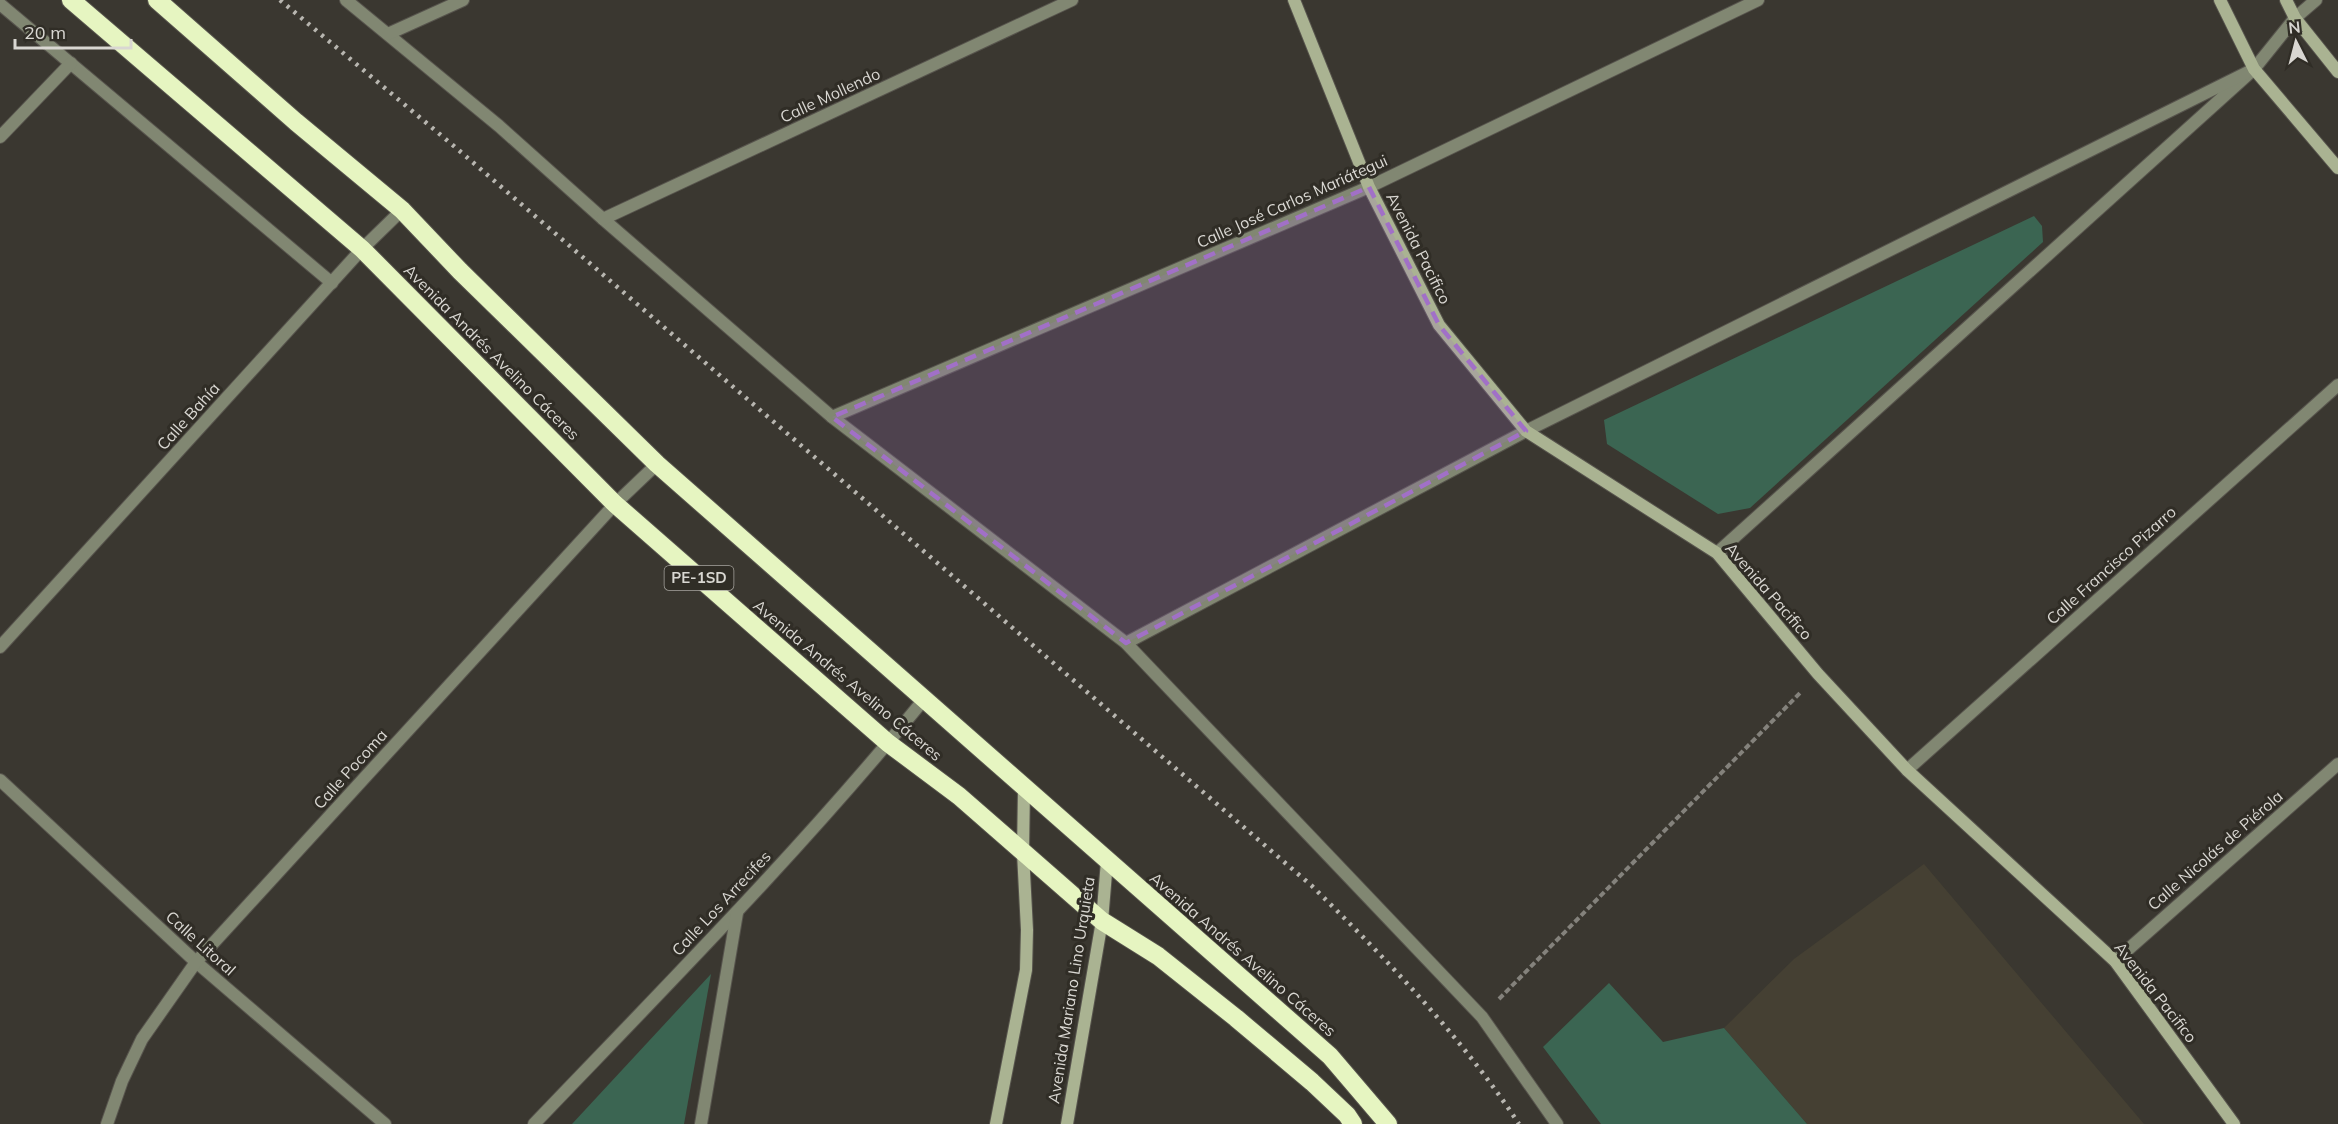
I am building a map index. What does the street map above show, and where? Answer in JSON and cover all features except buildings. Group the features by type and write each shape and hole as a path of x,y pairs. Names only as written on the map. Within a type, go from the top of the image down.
{"highway":[{"name":"Avenida Andrés Avelino Cáceres","path":"71,0 362,249 615,504 888,743 958,796 1102,921 1158,956 1236,1018 1312,1082 1347,1115 1353,1124"},
{"name":"Avenida Andrés Avelino Cáceres","path":"157,0 296,122 402,210 460,271 657,464 1330,1056 1388,1124"}],"street":[{"path":"346,0 499,126 832,417 1126,643 1482,1017 1557,1124"},
{"path":"388,34 463,0"},
{"name":"Calle Mollendo","path":"603,219 1072,0"},
{"name":"Avenida Pacifico","path":"1294,0 1370,187 1439,325 1526,431 1717,553 1818,674 1907,771 2115,961 2234,1124"},
{"name":"Calle José Carlos Mariátegui","path":"832,417 1370,187 1758,0"},
{"path":"2220,0 2254,69 2338,168"},
{"path":"2286,0 2295,18 2338,72"},
{"path":"1717,553 2254,69 2295,18 2316,0"},
{"path":"0,4 332,284"},
{"path":"0,137 70,63"},
{"path":"1126,643 1526,431 2254,69"},
{"name":"Calle Bahía","path":"0,647 362,249 402,210"},
{"name":"Calle Francisco Pizarro","path":"1907,771 2338,385"},
{"name":"Calle Pocoma","path":"107,1124 122,1081 142,1039 196,962 615,504 657,464"},
{"name":"Calle Los Arrecifes","path":"534,1124 737,913 925,698"},
{"name":"Calle Nicolás de Piérola","path":"2115,961 2338,764"},
{"name":"Calle Litoral","path":"0,780 196,962 385,1124"},
{"path":"996,1124 1026,970 1024,788"},
{"name":"Avenida Mariano Lino Urquieta","path":"1067,1124 1102,921 1107,861"},
{"path":"701,1124 737,913"}],"path":[{"path":"1482,1017 1818,674"}],"highlighted area":[{"path":"1369,187 1439,325 1526,431 1126,643 832,417"}],"shaded area":[{"path":"1924,864 2144,1124 1807,1124 1724,1028 1794,959"}],"green space":[{"path":"2034,216 2042,226 2043,242 1750,508 1718,514 1607,444 1604,420"},
{"path":"711,974 684,1124 572,1124"},
{"path":"1609,983 1663,1042 1724,1028 1807,1124 1601,1124 1543,1047"}],"railway":[{"path":"280,0 455,147 1312,886 1422,1000 1473,1060 1519,1124"}]}
